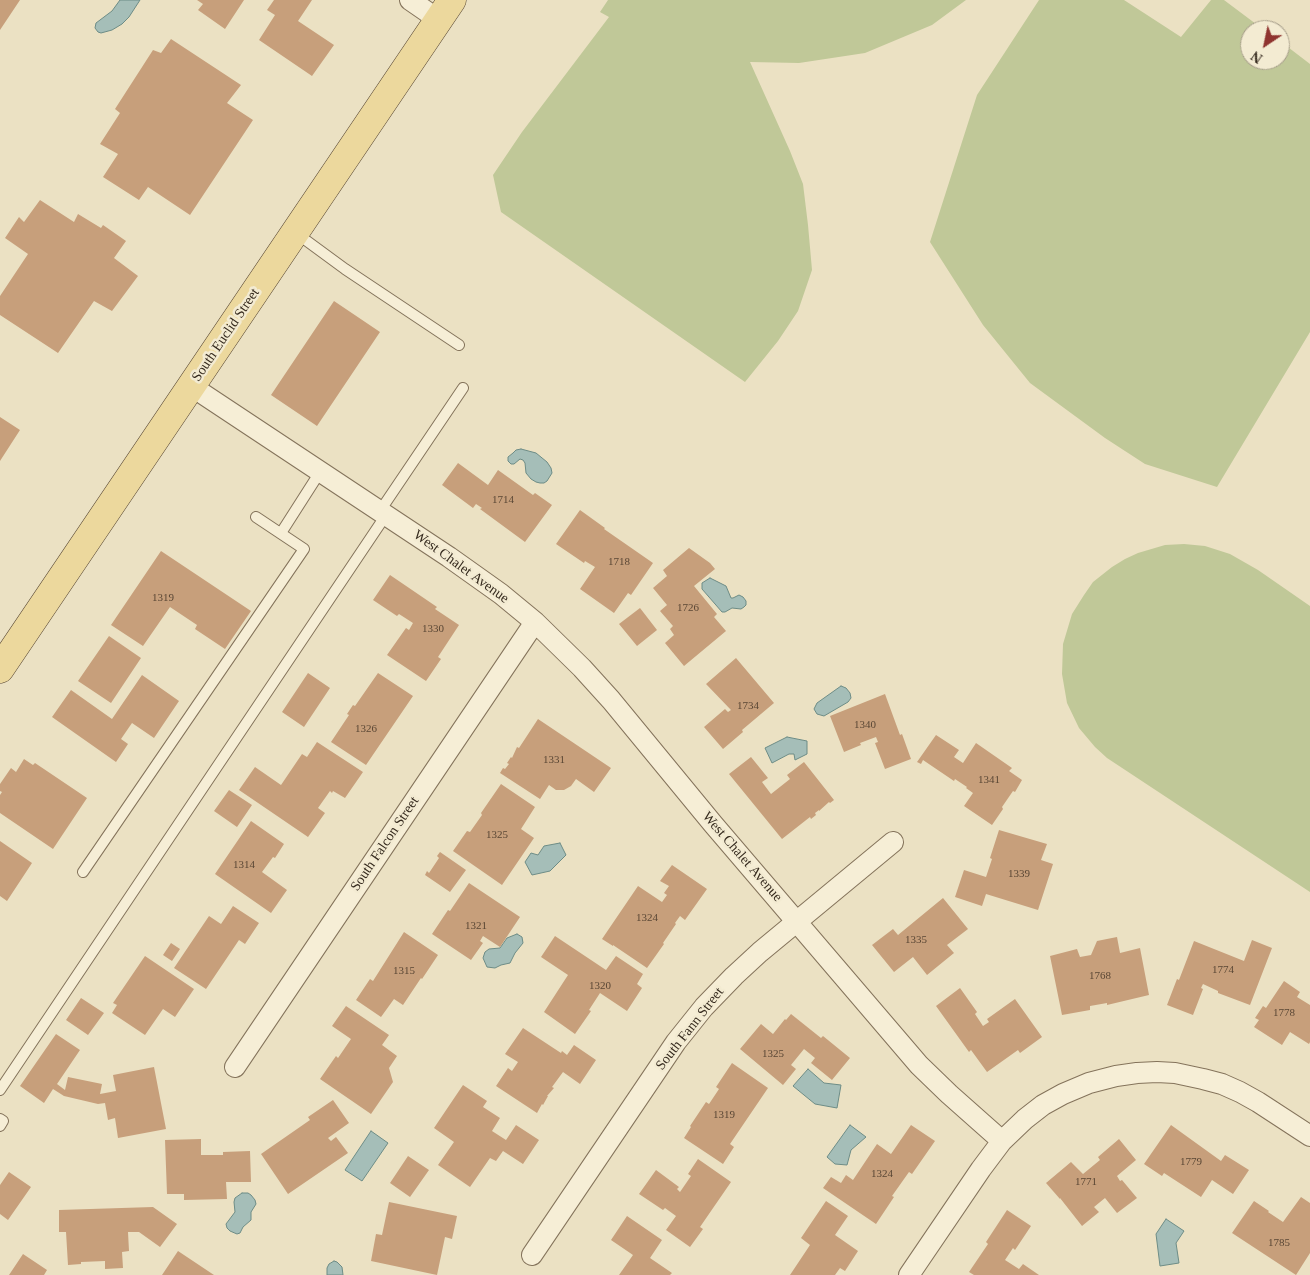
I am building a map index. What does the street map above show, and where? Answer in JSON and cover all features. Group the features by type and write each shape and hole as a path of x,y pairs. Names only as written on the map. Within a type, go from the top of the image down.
{"main road":[{"name":"South Euclid Street","path":"0,669 445,10"}],"street":[{"path":"410,0 445,10"},
{"name":"West Chalet Avenue","path":"191,386 476,576 535,622 582,668 611,700 713,824 920,1065 949,1094 1002,1141"},
{"name":"South Falcon Street","path":"235,1067 535,622"},
{"name":"South Fann Street","path":"532,1254 676,1042 704,1007 734,976 797,921 893,842"},
{"path":"909,1275 1002,1141 1043,1105 1089,1082 1116,1076 1144,1073 1175,1073 1203,1079 1222,1084 1240,1092 1310,1136"}],"lane":[{"path":"295,232 345,269 459,345"},
{"path":"0,1090 383,513 462,388"},
{"path":"281,533 320,472"},
{"path":"83,872 304,549 256,517"},
{"path":"0,1119 3,1121 0,1126"}],"green space":[{"path":"608,0 966,0 932,25 865,53 799,63 750,62 803,184 812,270 798,311 778,341 745,382 501,212 493,175 522,132 609,17 600,12"},
{"path":"1039,0 1124,0 1181,37 1211,0 1224,0 1251,20 1240,20 1240,70 1290,70 1290,49 1310,64 1310,332 1217,487 1145,464 1105,438 1030,383 983,325 930,242 977,95"},
{"path":"1165,545 1205,546 1230,554 1258,570 1310,606 1310,892 1107,758 1079,728 1067,703 1062,674 1063,644 1072,614 1093,582 1112,567 1138,553"}],"water":[{"path":"120,0 140,0 122,24 112,30 98,32 95,28 96,23 112,11"},
{"path":"521,449 536,453 547,462 552,473 547,481 540,483 531,479 526,473 523,460 520,459 514,464 508,461 508,457 516,450"},
{"path":"710,578 726,586 731,598 739,595 743,597 746,605 741,609 732,608 722,612 702,589 702,583"},
{"path":"841,686 850,693 851,698 848,702 824,716 817,714 814,709 817,703"},
{"path":"787,737 807,741 807,754 795,760 794,754 789,754 772,763 765,748"},
{"path":"560,843 566,855 550,871 532,875 525,862 531,853 538,855 544,846"},
{"path":"517,934 522,937 523,943 510,963 495,968 487,967 483,958 485,952 489,949 500,948 507,938"},
{"path":"808,1069 824,1083 841,1085 837,1108 815,1104 793,1086"},
{"path":"850,1125 866,1137 851,1150 847,1165 835,1164 827,1157"},
{"path":"371,1131 388,1143 362,1181 345,1170"},
{"path":"242,1193 251,1195 256,1204 251,1212 251,1220 237,1234 230,1231 226,1224 235,1212 235,1198"},
{"path":"1166,1219 1184,1231 1176,1243 1179,1263 1160,1266 1156,1234"},
{"path":"334,1261 342,1267 343,1275 327,1275 329,1264"}],"building":[{"path":"0,0 20,0 0,30"},
{"path":"197,0 244,0 225,29 198,10 203,4"},
{"path":"274,0 312,0 298,21 334,45 312,76 259,40 275,15 267,10"},
{"path":"171,39 241,85 227,103 253,120 190,215 148,187 139,200 103,177 118,154 100,144 120,113 115,109 153,50 161,53"},
{"path":"40,200 74,222 78,214 101,228 103,225 126,241 114,258 138,276 112,311 94,301 58,353 0,315 0,296 28,254 5,238 19,217 24,222"},
{"path":"334,301 380,332 317,426 271,395"},
{"path":"0,417 20,430 0,461"},
{"path":"458,463 488,485 498,470 533,495 535,493 552,505 525,542 480,509 482,508 476,504 473,508 442,485"},
{"path":"580,510 653,563 631,595 628,593 614,613 580,589 595,567 585,561 584,563 556,544"},
{"path":"689,548 710,563 715,569 694,586 717,614 714,617 726,631 684,666 665,643 674,635 670,629 673,626 660,611 667,605 653,588 667,576 663,570"},
{"path":"161,551 251,611 225,649 195,629 197,625 170,607 143,646 111,625"},
{"path":"390,575 437,607 435,609 459,625 438,657 441,659 426,681 387,655 406,628 409,630 413,623 399,614 397,616 373,600"},
{"path":"640,608 657,630 637,646 619,624"},
{"path":"109,636 141,658 111,703 78,681"},
{"path":"736,658 774,703 723,749 704,727 725,709 728,712 731,710 706,684"},
{"path":"308,673 330,688 304,727 282,712"},
{"path":"378,673 413,696 366,765 331,742 349,715 347,714 353,705 355,706"},
{"path":"142,675 179,701 154,738 132,723 121,739 128,744 116,762 52,717 71,690 112,719"},
{"path":"885,694 911,759 885,769 875,743 878,742 876,737 844,752 830,716"},
{"path":"538,719 611,768 594,792 576,779 571,786 564,790 556,790 549,785 540,799 500,773 509,764 507,763 512,758 517,747 519,748"},
{"path":"936,735 959,750 954,757 963,763 976,743 1012,768 1009,771 1022,780 1015,792 1013,791 1002,807 1003,809 992,825 964,806 973,793 967,787 955,779 954,781 923,760 921,764 917,762"},
{"path":"317,742 363,772 345,798 330,791 318,808 325,813 308,837 239,790 255,767 281,785 302,754 307,757"},
{"path":"751,757 768,778 762,782 771,794 790,779 787,775 804,762 834,800 782,839 729,774"},
{"path":"24,759 33,765 35,763 87,798 53,849 0,813 0,795 2,792 0,791 0,784 11,768 16,772"},
{"path":"501,784 535,807 521,829 534,838 502,885 453,851 467,831 470,832"},
{"path":"229,790 252,805 237,827 214,811"},
{"path":"251,821 284,844 275,858 273,857 262,872 287,890 271,913 215,874"},
{"path":"999,830 1047,844 1041,860 1053,864 1038,910 986,894 982,906 955,897 964,870 986,877"},
{"path":"0,841 32,863 7,901 0,896"},
{"path":"440,852 466,870 450,892 425,875 427,871 429,873 439,858 437,856"},
{"path":"672,865 707,889 685,920 680,916 647,968 602,939 638,886 662,902 667,895 664,893 669,886 660,881"},
{"path":"469,883 520,917 500,947 483,936 480,941 483,943 471,960 432,934"},
{"path":"943,898 968,929 947,945 954,953 927,975 913,957 894,972 872,945 893,929 898,935"},
{"path":"233,906 259,923 245,944 239,940 206,989 174,968 209,916 221,924"},
{"path":"404,932 438,955 403,1005 394,999 381,1017 356,1000 370,979 373,981"},
{"path":"555,936 606,970 616,956 643,974 637,984 642,988 627,1011 600,993 589,1010 591,1011 575,1034 544,1012 568,975 541,957"},
{"path":"1117,937 1120,953 1140,948 1149,995 1107,1005 1107,1003 1090,1006 1090,1010 1062,1015 1050,956 1077,949 1080,957 1091,955 1097,941"},
{"path":"1252,940 1272,948 1250,1005 1218,993 1218,991 1203,984 1201,988 1203,989 1193,1015 1167,1005 1194,941 1244,961"},
{"path":"171,943 180,949 172,961 163,955"},
{"path":"145,956 194,989 175,1017 163,1009 145,1035 112,1013 117,1005 113,1003"},
{"path":"1284,981 1300,992 1297,997 1310,1005 1309,1044 1290,1032 1282,1045 1254,1027 1259,1020 1255,1018 1263,1006 1266,1008"},
{"path":"960,988 977,1012 975,1014 983,1026 989,1022 987,1019 1015,999 1042,1037 1020,1053 1018,1050 987,1072 971,1050 969,1052 936,1006"},
{"path":"81,998 104,1013 88,1035 66,1020"},
{"path":"346,1006 389,1035 382,1045 397,1056 389,1068 393,1082 371,1114 320,1079 351,1039 332,1026"},
{"path":"791,1014 850,1058 832,1080 811,1063 815,1058 804,1049 791,1065 796,1069 783,1085 740,1049 761,1024 773,1034"},
{"path":"523,1028 561,1053 562,1051 567,1055 574,1045 596,1060 580,1084 563,1072 537,1113 496,1086 508,1068 512,1071 518,1062 505,1054"},
{"path":"56,1034 80,1050 57,1084 65,1090 68,1077 102,1084 100,1094 116,1091 113,1075 154,1067 166,1129 118,1138 115,1118 108,1120 105,1103 98,1104 64,1096 53,1089 44,1103 20,1086"},
{"path":"732,1063 768,1088 730,1144 734,1147 723,1164 684,1138 706,1102 709,1104 719,1089 716,1087"},
{"path":"463,1085 487,1101 483,1107 500,1118 492,1131 506,1140 516,1125 539,1140 523,1164 503,1151 496,1161 490,1158 470,1187 438,1165 454,1142 434,1128"},
{"path":"333,1100 349,1123 328,1138 331,1141 336,1137 348,1153 288,1194 261,1154 310,1120 308,1117"},
{"path":"911,1125 935,1141 912,1174 909,1172 876,1224 823,1188 831,1177 841,1183 846,1175 853,1180 877,1144 891,1154"},
{"path":"1171,1125 1221,1161 1225,1155 1249,1170 1233,1194 1212,1180 1201,1197 1164,1173 1162,1176 1144,1164"},
{"path":"201,1139 201,1155 223,1155 223,1152 250,1151 251,1182 226,1182 227,1199 184,1200 184,1194 167,1194 165,1140"},
{"path":"1119,1139 1136,1160 1117,1176 1137,1198 1117,1213 1105,1198 1094,1207 1099,1212 1082,1226 1046,1183 1071,1162 1083,1174 1100,1160 1098,1157"},
{"path":"408,1156 429,1170 410,1197 390,1183"},
{"path":"698,1159 731,1182 700,1227 703,1229 690,1247 666,1230 676,1216 639,1194 656,1170 679,1187 677,1189 680,1192 691,1176 688,1174"},
{"path":"9,1172 31,1187 8,1220 0,1214 0,1185"},
{"path":"1301,1197 1310,1203 1310,1253 1296,1275 1232,1233 1254,1201 1283,1222"},
{"path":"826,1201 848,1216 835,1235 858,1251 845,1271 840,1268 835,1275 790,1275 810,1245 801,1238"},
{"path":"389,1202 457,1216 452,1239 445,1237 437,1275 371,1261 376,1234 382,1235"},
{"path":"153,1207 177,1224 160,1247 139,1232 128,1232 129,1251 122,1252 123,1268 105,1269 105,1261 81,1262 81,1264 68,1265 66,1232 59,1232 59,1210"},
{"path":"1007,1210 1031,1226 1015,1250 1013,1248 1005,1260 1019,1269 1023,1264 1039,1275 974,1275 969,1272 988,1244 986,1242"},
{"path":"627,1216 662,1240 650,1258 672,1273 670,1275 619,1275 633,1255 611,1240"},
{"path":"178,1251 214,1275 162,1275"},
{"path":"23,1254 47,1270 44,1275 9,1275"}]}
